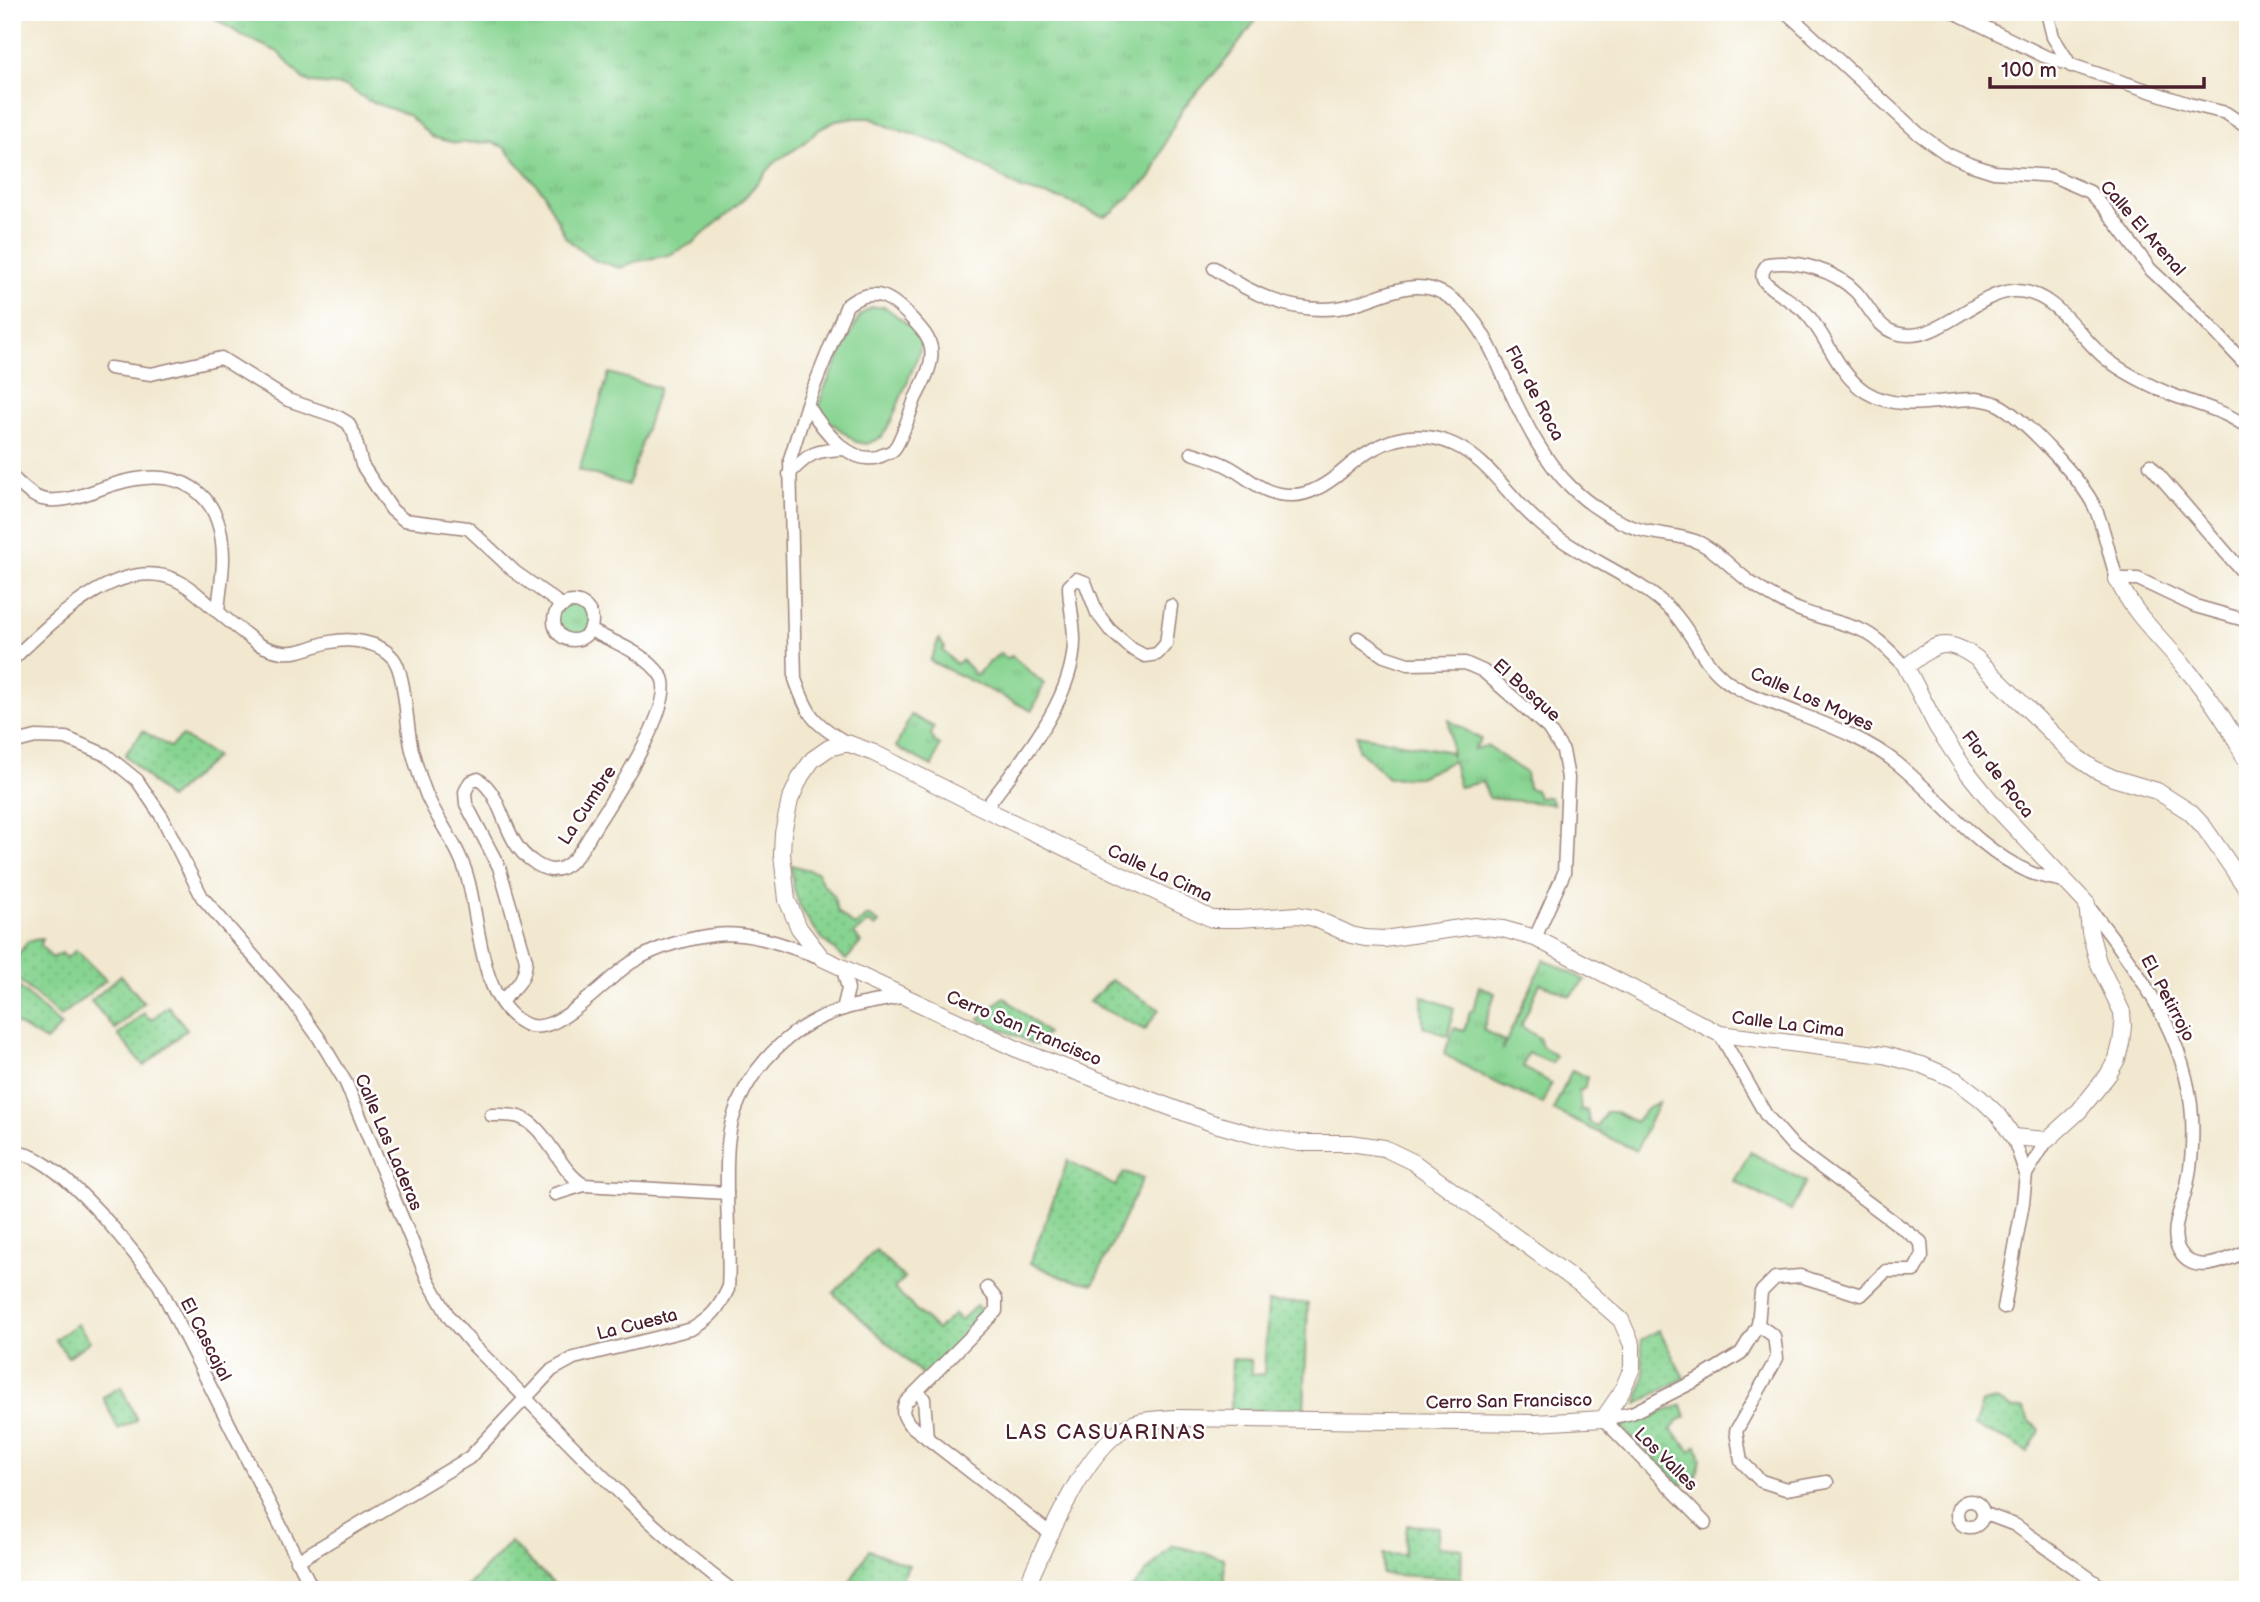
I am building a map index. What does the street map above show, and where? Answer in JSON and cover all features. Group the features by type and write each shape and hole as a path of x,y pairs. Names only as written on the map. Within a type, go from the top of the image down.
{"street":[{"name":"Calle El Arenal","path":"1786,12 1919,134 1947,154 1994,172 2053,176 2090,192 2150,270 2202,318 2248,367"},
{"path":"1954,12 2044,57 2189,104 2226,113 2248,128"},
{"path":"2047,12 2053,37 2071,66"},
{"path":"2248,428 2234,418 2171,394 2121,369 2096,350 2051,304 2029,292 2003,293 1989,298 1930,331 1908,336 1888,330 1878,322 1857,293 1833,274 1779,264 1768,264 1765,268 1765,282 1805,312 1846,371 1866,392 1913,404 1985,400 1996,403 2080,482 2089,495 2102,527 2117,579 2136,614 2183,664 2218,710 2248,765"},
{"name":"Flor de Roca","path":"1214,268 1255,294 1298,306 1337,308 1417,285 1444,293 1469,313 1481,330 1535,438 1570,486 1595,508 1637,529 1698,542 1720,554 1749,581 1779,601 1809,614 1863,631 1881,642 1906,667 1937,727 1964,768 2064,881"},
{"path":"807,404 845,449 861,458 880,457 894,449 928,369 931,351 926,335 897,302 873,294 859,296 847,305 807,404 790,459 795,679 804,706 820,728 847,743"},
{"path":"110,368 151,374 221,358 288,400 338,417 348,423 354,434 362,465 392,510 404,520 468,528 515,572 563,606"},
{"name":"Calle Los Moyes","path":"1192,453 1232,469 1257,487 1295,495 1320,488 1334,480 1361,456 1390,439 1422,436 1454,445 1480,460 1537,522 1655,597 1673,612 1705,659 1723,678 1744,692 1838,728 1869,744 1897,763 1994,852 2030,873 2064,881"},
{"path":"789,474 805,457 819,450 845,449"},
{"path":"2150,465 2248,578"},
{"path":"12,477 29,492 43,499 62,500 144,477 169,478 189,484 203,495 216,515 221,533 223,558 218,612"},
{"path":"12,660 55,620 110,583 131,576 152,574 175,579 192,589 218,612"},
{"path":"985,809 1033,744 1065,689 1074,640 1069,586 1076,579 1085,582 1097,613 1110,630 1132,649 1145,656 1157,654 1166,644 1171,606"},
{"path":"2117,579 2138,579 2195,606 2248,621"},
{"path":"575,603 586,608 592,618 590,630 586,635 575,640 559,633 555,621 563,606 575,603"},
{"name":"Cerro San Francisco","path":"218,612 258,644 270,649 297,652 330,642 353,640 376,645 393,658 401,675 412,751 428,796 467,875 479,941 493,987 501,1001 526,1025 541,1027 556,1023 621,968 674,944 715,935 767,939 822,958 1021,1051 1213,1123 1254,1135 1300,1143 1350,1143 1384,1148 1413,1162 1580,1284 1621,1320 1632,1345 1632,1368 1621,1392 1603,1419 1535,1423 1176,1418 1133,1423 1109,1441 1084,1471 1025,1590"},
{"name":"La Cumbre","path":"501,1001 526,973 526,960 499,867 466,804 465,792 470,782 478,779 488,786 514,845 523,855 537,865 551,870 565,867 576,857 625,780 663,704 663,678 655,668 643,657 590,630"},
{"name":"El Bosque","path":"1358,638 1384,656 1408,664 1465,663 1483,671 1548,728 1563,751 1568,778 1564,873 1535,939"},
{"path":"1906,667 1930,648 1945,643 1959,646 1976,658 2062,743 2085,762 2113,778 2157,791 2190,812 2204,827 2248,891"},
{"name":"Calle Las Laderas","path":"12,743 36,737 66,738 106,755 136,780 162,817 202,897 294,1003 346,1083 428,1280 449,1317 473,1345 630,1503 699,1565 732,1590"},
{"path":"822,958 799,928 787,900 782,854 783,833 790,800 801,776 813,759 830,748 847,743"},
{"name":"Calle La Cima","path":"847,743 874,753 1212,919 1298,915 1314,918 1351,935 1384,939 1474,926 1503,929 1535,939 1720,1034 1884,1055 1922,1065 1956,1080 1980,1098 2000,1117 2013,1137"},
{"path":"2026,1174 2047,1140 2095,1094 2117,1059 2121,1043 2122,1012 2098,962 2090,932 2087,904 2064,881"},
{"name":"EL Petirrojo","path":"2087,904 2133,965 2164,1018 2185,1070 2192,1116 2188,1182 2175,1233 2179,1251 2189,1261 2209,1265 2248,1251"},
{"path":"843,969 848,989 843,1009"},
{"name":"La Cuesta","path":"297,1561 469,1458 552,1370 574,1358 692,1329 708,1320 720,1307 728,1289 728,1142 736,1109 749,1080 769,1055 791,1035 843,1009 901,997"},
{"path":"1603,1419 1632,1413 1699,1379 1741,1353 1758,1325 1761,1292 1775,1278 1800,1276 1861,1295 1886,1271 1914,1271 1919,1266 1922,1256 1920,1242 1795,1148 1766,1115 1720,1034"},
{"path":"491,1115 520,1117 532,1124 573,1179 584,1185"},
{"path":"2004,1308 2026,1174 2013,1137 2047,1140"},
{"name":"El Cascajal","path":"12,1151 32,1157 76,1189 159,1285 313,1590"},
{"path":"555,1194 584,1185 727,1193"},
{"path":"987,1288 996,1299 996,1311 906,1402 903,1415 909,1424 1051,1534"},
{"path":"1758,1325 1774,1336 1777,1357 1736,1431 1741,1461 1761,1481 1786,1489 1827,1482"},
{"path":"916,1394 924,1399 928,1438"},
{"name":"Los Valles","path":"1603,1419 1705,1523"},
{"path":"1983,1513 2015,1525 2106,1590"}],"green space":[{"path":"205,12 1262,12 1227,59 1183,108 1151,177 1113,212 1104,216 1065,200 1021,189 951,147 871,118 856,118 836,121 820,129 775,162 740,203 693,243 669,255 634,262 620,268 594,260 566,238 543,192 504,147 490,142 456,143 432,137 408,115 367,100 346,86 312,83 303,79 278,52 241,35"},
{"path":"872,307 885,307 916,331 921,341 919,353 892,419 882,437 867,444 856,442 823,416 819,406 823,391 860,315"},
{"path":"609,373 659,388 628,485 579,470"},
{"path":"573,602 586,608 592,621 586,634 573,640 560,634 554,621 560,608"},
{"path":"939,639 945,648 942,650 956,664 962,660 976,675 1000,653 1006,659 1012,656 1044,684 1032,711 930,661"},
{"path":"911,715 934,727 931,734 934,741 940,745 932,766 896,747"},
{"path":"1449,720 1481,739 1474,749 1487,746 1526,773 1528,788 1535,790 1538,797 1549,797 1553,804 1489,798 1483,782 1459,787 1453,761 1419,777 1388,778 1358,749 1357,735 1450,752 1452,757"},
{"path":"143,731 170,747 182,736 216,757 169,799 125,755"},
{"path":"791,865 817,872 822,883 833,895 838,912 854,926 868,916 879,923 875,927 869,922 854,934 861,942 846,960 824,941 800,906 792,880"},
{"path":"42,939 41,946 52,958 62,953 66,958 76,950 106,980 60,1017 12,974 12,953 20,952 28,941"},
{"path":"1544,959 1585,980 1570,996 1540,983 1521,1026 1539,1038 1542,1046 1556,1056 1552,1063 1528,1053 1523,1067 1551,1083 1543,1104 1488,1079 1444,1054 1454,1028 1464,1031 1479,986 1495,993 1483,1030 1504,1041 1502,1050"},
{"path":"121,975 144,1003 115,1029 91,1001"},
{"path":"1111,980 1159,1009 1145,1030 1089,1002"},
{"path":"18,986 61,1026 46,1041 12,1021 12,992"},
{"path":"1422,996 1454,1008 1448,1036 1423,1026"},
{"path":"1004,997 1047,1033 1036,1045 979,1019"},
{"path":"168,1006 187,1029 144,1066 118,1035 144,1013 151,1020"},
{"path":"1572,1070 1587,1077 1584,1089 1579,1091 1581,1110 1587,1110 1589,1122 1597,1127 1606,1112 1616,1112 1635,1122 1647,1108 1659,1102 1636,1151 1553,1110"},
{"path":"1750,1152 1806,1182 1791,1211 1734,1181"},
{"path":"1068,1160 1115,1186 1124,1173 1143,1178 1093,1284 1064,1278 1030,1263"},
{"path":"876,1250 904,1278 894,1289 937,1330 954,1314 961,1320 976,1306 981,1310 981,1319 925,1377 833,1293"},
{"path":"1268,1302 1308,1303 1304,1411 1231,1410 1232,1359 1251,1360 1252,1375 1264,1374"},
{"path":"77,1324 90,1341 68,1357 55,1339"},
{"path":"1659,1330 1684,1378 1637,1404 1644,1377 1641,1340"},
{"path":"121,1387 137,1420 118,1429 103,1397"},
{"path":"1996,1400 2014,1409 2023,1408 2029,1420 2040,1431 2027,1452 2008,1440 1974,1427 1982,1403"},
{"path":"1682,1405 1686,1417 1671,1429 1691,1451 1697,1446 1701,1459 1697,1476 1682,1485 1620,1427"},
{"path":"1407,1525 1439,1527 1437,1546 1462,1548 1461,1579 1382,1574 1383,1554 1404,1555"},
{"path":"510,1542 559,1589 464,1590"},
{"path":"1172,1545 1224,1558 1225,1579 1220,1590 1130,1590"},
{"path":"869,1550 909,1565 900,1583 915,1590 845,1590"}],"district":[{"name":"LAS CASUARINAS","path":"1106,1432"}]}
